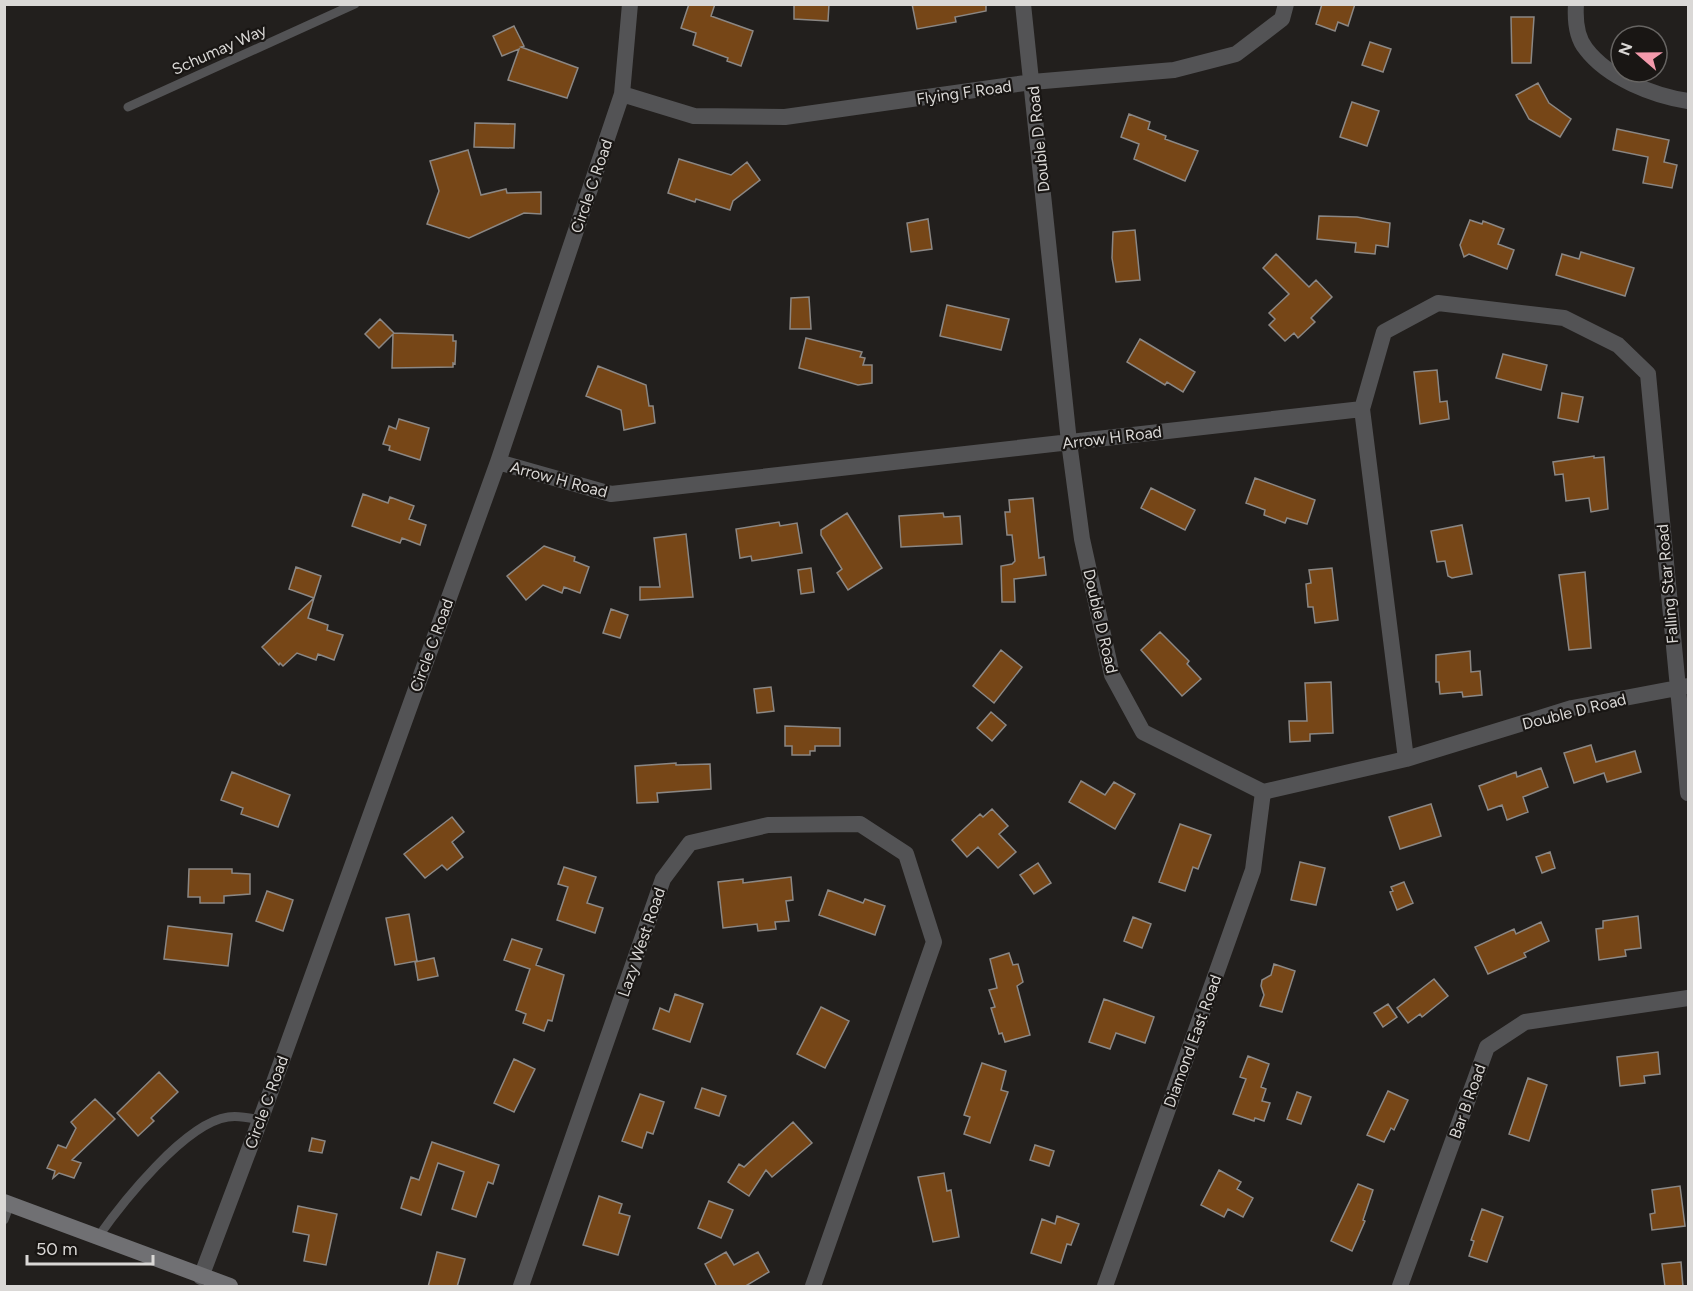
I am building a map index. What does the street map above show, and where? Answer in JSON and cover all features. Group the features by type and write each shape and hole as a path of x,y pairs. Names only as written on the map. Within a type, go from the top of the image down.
{"main road":[{"path":"6,1208 98,1237 231,1287"}],"street":[{"name":"Circle C Road","path":"201,1277 498,462 622,94 630,4"},
{"name":"Double D Road","path":"1023,4 1069,442 1082,539 1112,675 1143,732 1263,792 1407,759 1572,708 1683,686"},
{"name":"Flying F Road","path":"622,94 693,116 785,117 1032,82 1174,70 1236,54 1282,19 1286,4"},
{"path":"1576,4 1575,21 1585,49 1615,75 1668,98 1689,101"},
{"name":"Falling Star Road","path":"1362,409 1384,332 1438,303 1564,318 1618,345 1648,374 1683,686 1689,793"},
{"path":"1362,409 1407,759"},
{"name":"Arrow H Road","path":"498,462 611,494 1362,409"},
{"name":"Diamond East Road","path":"1105,1287 1253,870 1263,792"},
{"name":"Lazy West Road","path":"521,1287 663,879 690,843 768,825 860,824 906,854 934,942 813,1287"},
{"name":"Bar B Road","path":"1400,1287 1487,1047 1525,1022 1689,998"}],"lane":[{"name":"Schumay Way","path":"128,107 355,4"},
{"path":"98,1237 124,1200 153,1170 209,1124 227,1117 260,1120"}],"building":[{"path":"689,4 715,4 711,16 753,31 741,66 727,61 728,58 693,45 696,33 681,28"},
{"path":"794,4 829,4 828,21 794,19"},
{"path":"912,4 986,4 986,11 955,17 956,22 917,29"},
{"path":"1322,4 1355,4 1348,26 1338,22 1335,31 1316,24"},
{"path":"1511,17 1534,17 1531,63 1512,63"},
{"path":"514,26 524,46 521,47 578,68 567,98 508,80 519,49 502,56 493,36"},
{"path":"1370,42 1391,49 1383,72 1362,65"},
{"path":"1538,83 1549,103 1571,119 1560,137 1529,119 1516,95"},
{"path":"1352,102 1379,111 1367,146 1340,137"},
{"path":"1129,114 1150,122 1148,129 1166,136 1165,139 1198,151 1185,181 1134,159 1139,144 1121,137"},
{"path":"475,123 515,124 514,148 474,147"},
{"path":"1617,129 1669,140 1664,162 1677,165 1672,188 1643,183 1648,157 1613,150"},
{"path":"468,150 481,195 506,189 507,193 541,192 541,214 524,213 469,238 427,224 439,191 430,161"},
{"path":"679,159 731,175 747,162 760,180 733,201 730,210 696,199 695,202 668,193"},
{"path":"1319,216 1357,217 1390,223 1388,247 1376,245 1375,254 1355,252 1356,243 1317,239"},
{"path":"928,219 932,249 911,252 907,223"},
{"path":"1470,220 1482,224 1483,221 1504,229 1498,244 1514,250 1507,269 1469,254 1464,257 1460,245"},
{"path":"1135,230 1140,280 1116,282 1112,258 1113,232"},
{"path":"1581,252 1634,268 1625,296 1556,275 1562,254 1579,259"},
{"path":"1276,254 1309,287 1316,280 1332,297 1311,318 1315,322 1298,338 1294,333 1285,341 1269,325 1275,319 1269,313 1289,294 1263,268"},
{"path":"809,297 811,329 790,329 791,298"},
{"path":"947,305 1009,319 1001,350 940,336"},
{"path":"380,319 394,333 453,335 453,341 456,341 455,364 453,363 453,367 392,368 393,334 379,348 365,334"},
{"path":"806,338 862,352 860,357 865,358 863,365 872,365 872,383 858,385 799,368"},
{"path":"1140,339 1195,372 1183,392 1167,382 1165,385 1127,362"},
{"path":"1503,354 1547,365 1541,390 1496,378"},
{"path":"598,366 646,385 649,406 653,406 655,423 624,430 621,410 586,396"},
{"path":"1437,370 1440,402 1447,401 1449,419 1420,424 1414,372"},
{"path":"1562,393 1583,397 1578,422 1558,418"},
{"path":"399,419 429,428 420,460 389,450 390,446 383,444 389,426 396,429"},
{"path":"1594,456 1594,458 1604,457 1608,509 1591,512 1589,498 1566,501 1563,474 1555,475 1553,462"},
{"path":"1255,478 1315,500 1307,524 1287,518 1285,523 1264,515 1265,510 1246,503"},
{"path":"1151,488 1195,510 1185,530 1141,508"},
{"path":"363,494 388,503 390,497 414,506 409,519 426,525 420,545 402,538 400,543 352,526"},
{"path":"1033,498 1039,558 1044,557 1046,575 1014,579 1015,602 1002,602 1001,566 1012,564 1015,561 1012,535 1007,535 1005,512 1010,512 1009,500"},
{"path":"847,513 882,568 848,590 837,573 842,569 821,535 821,530"},
{"path":"943,513 944,517 960,516 962,544 901,547 899,516"},
{"path":"779,522 780,526 797,523 802,553 752,561 751,556 740,558 736,529"},
{"path":"1462,525 1472,574 1452,578 1448,576 1445,561 1437,562 1431,531"},
{"path":"686,534 693,597 640,600 640,587 660,587 654,538"},
{"path":"544,546 575,557 574,561 589,567 580,593 564,587 562,593 543,585 526,600 507,576"},
{"path":"296,567 321,576 314,598 289,589"},
{"path":"811,568 814,592 801,594 798,570"},
{"path":"1332,568 1338,620 1315,623 1313,607 1308,607 1306,584 1311,583 1309,570"},
{"path":"1585,572 1591,648 1569,650 1559,575"},
{"path":"314,598 308,618 328,625 327,630 343,635 334,660 318,654 316,660 297,653 283,666 280,663 279,665 262,647"},
{"path":"611,609 628,615 620,638 603,633"},
{"path":"1160,632 1189,661 1187,664 1201,679 1182,696 1141,650"},
{"path":"1001,650 1022,667 994,703 973,686"},
{"path":"1470,651 1471,672 1480,671 1482,695 1463,697 1462,692 1440,694 1439,682 1436,682 1436,655"},
{"path":"1331,682 1333,733 1310,734 1310,741 1290,742 1289,721 1307,721 1305,683"},
{"path":"771,687 774,711 757,713 754,689"},
{"path":"991,712 1006,725 992,741 977,728"},
{"path":"785,726 840,728 840,746 815,746 815,751 810,751 810,755 792,755 792,746 785,746"},
{"path":"1591,745 1596,762 1635,751 1641,772 1607,782 1604,773 1574,783 1564,753"},
{"path":"676,763 676,765 710,764 711,789 657,793 658,802 637,803 635,766"},
{"path":"1541,768 1548,787 1523,797 1528,812 1507,820 1502,805 1488,810 1479,786 1516,772 1517,777"},
{"path":"232,772 290,795 278,827 241,814 243,808 221,800"},
{"path":"1081,781 1105,795 1114,782 1135,794 1115,829 1069,802"},
{"path":"1431,804 1441,836 1400,849 1389,817"},
{"path":"992,809 1008,826 999,834 1016,852 998,868 978,847 967,857 952,840 980,814 983,817"},
{"path":"452,817 464,832 452,842 463,857 447,870 442,865 425,878 404,854"},
{"path":"1180,824 1211,835 1198,869 1193,867 1185,891 1159,882"},
{"path":"1550,852 1555,868 1542,873 1536,857"},
{"path":"1300,862 1325,868 1316,905 1291,900"},
{"path":"1038,863 1051,883 1034,894 1020,875"},
{"path":"564,867 596,877 587,903 603,908 595,933 557,920 568,887 558,884"},
{"path":"189,869 232,869 232,873 250,874 250,894 224,896 224,903 200,903 200,897 188,897"},
{"path":"791,877 793,900 786,901 789,921 775,922 776,929 758,931 757,924 723,928 718,882 743,879 743,883"},
{"path":"1404,882 1413,903 1397,910 1390,892 1393,891 1391,887"},
{"path":"828,890 863,903 865,899 885,906 875,935 819,915"},
{"path":"267,891 293,900 283,931 256,921"},
{"path":"409,914 417,961 395,965 386,918"},
{"path":"1638,916 1641,948 1625,950 1626,956 1599,960 1596,929 1603,928 1603,921"},
{"path":"1133,917 1151,924 1142,948 1124,941"},
{"path":"1541,922 1549,941 1524,953 1526,957 1488,974 1475,947 1514,929 1516,934"},
{"path":"168,926 232,934 228,966 164,959"},
{"path":"512,939 542,949 536,965 564,975 552,1021 548,1020 544,1031 523,1023 526,1014 516,1010 530,969 504,960"},
{"path":"1009,953 1013,965 1018,964 1023,982 1017,986 1030,1035 1005,1042 1002,1033 999,1034 991,1008 995,1007 989,990 997,988 990,959"},
{"path":"434,958 438,976 418,980 415,962"},
{"path":"1274,964 1295,971 1282,1012 1260,1006 1264,995 1262,980 1271,975"},
{"path":"1434,979 1448,996 1422,1017 1420,1014 1408,1023 1397,1008"},
{"path":"675,994 703,1004 690,1042 653,1029 660,1008 669,1012"},
{"path":"1104,999 1154,1017 1145,1043 1116,1033 1110,1049 1089,1042"},
{"path":"1388,1004 1397,1017 1383,1027 1374,1013"},
{"path":"821,1007 849,1021 825,1068 797,1054"},
{"path":"1658,1052 1660,1074 1644,1076 1645,1083 1620,1086 1617,1057"},
{"path":"1248,1056 1269,1064 1261,1087 1266,1089 1262,1101 1270,1103 1264,1121 1255,1118 1254,1121 1233,1114 1246,1079 1240,1077"},
{"path":"514,1059 535,1069 514,1112 494,1103"},
{"path":"982,1063 1006,1071 1001,1090 1008,1092 990,1143 964,1134 970,1117 964,1115"},
{"path":"159,1072 178,1092 151,1118 154,1121 138,1136 117,1113"},
{"path":"1528,1078 1547,1085 1529,1141 1509,1134"},
{"path":"702,1088 726,1096 719,1116 695,1108"},
{"path":"1388,1091 1408,1100 1394,1130 1391,1128 1384,1142 1367,1135"},
{"path":"1297,1092 1311,1097 1301,1124 1287,1119"},
{"path":"640,1094 664,1102 653,1134 647,1132 642,1148 622,1141"},
{"path":"95,1099 115,1119 72,1160 81,1163 74,1178 59,1173 53,1178 55,1171 47,1168 58,1145 66,1148 76,1128 71,1122"},
{"path":"793,1122 812,1143 772,1177 766,1170 749,1196 728,1182 739,1164 744,1167"},
{"path":"312,1138 325,1141 322,1153 309,1151"},
{"path":"432,1142 499,1165 493,1184 488,1182 476,1217 452,1209 464,1172 438,1163 421,1215 401,1208 411,1177 419,1180"},
{"path":"1035,1145 1054,1151 1049,1166 1030,1160"},
{"path":"1219,1170 1241,1182 1237,1189 1253,1198 1243,1217 1228,1209 1224,1217 1201,1205"},
{"path":"944,1173 947,1191 951,1190 959,1237 933,1242 918,1177"},
{"path":"1358,1184 1373,1190 1363,1220 1365,1221 1352,1251 1331,1241"},
{"path":"1680,1186 1685,1226 1652,1230 1650,1214 1655,1213 1652,1190"},
{"path":"599,1196 622,1204 619,1213 630,1216 618,1255 583,1245"},
{"path":"709,1201 733,1210 721,1238 698,1228"},
{"path":"298,1206 337,1214 326,1265 304,1261 309,1235 293,1232"},
{"path":"1482,1209 1503,1217 1487,1262 1469,1256 1474,1241 1471,1240"},
{"path":"1057,1216 1079,1224 1071,1245 1067,1244 1061,1263 1031,1253 1042,1219 1055,1224"},
{"path":"437,1252 465,1259 457,1287 428,1287"},
{"path":"726,1252 734,1265 758,1252 769,1272 744,1287 717,1287 705,1264"},
{"path":"1681,1262 1683,1287 1665,1287 1662,1264"}]}
